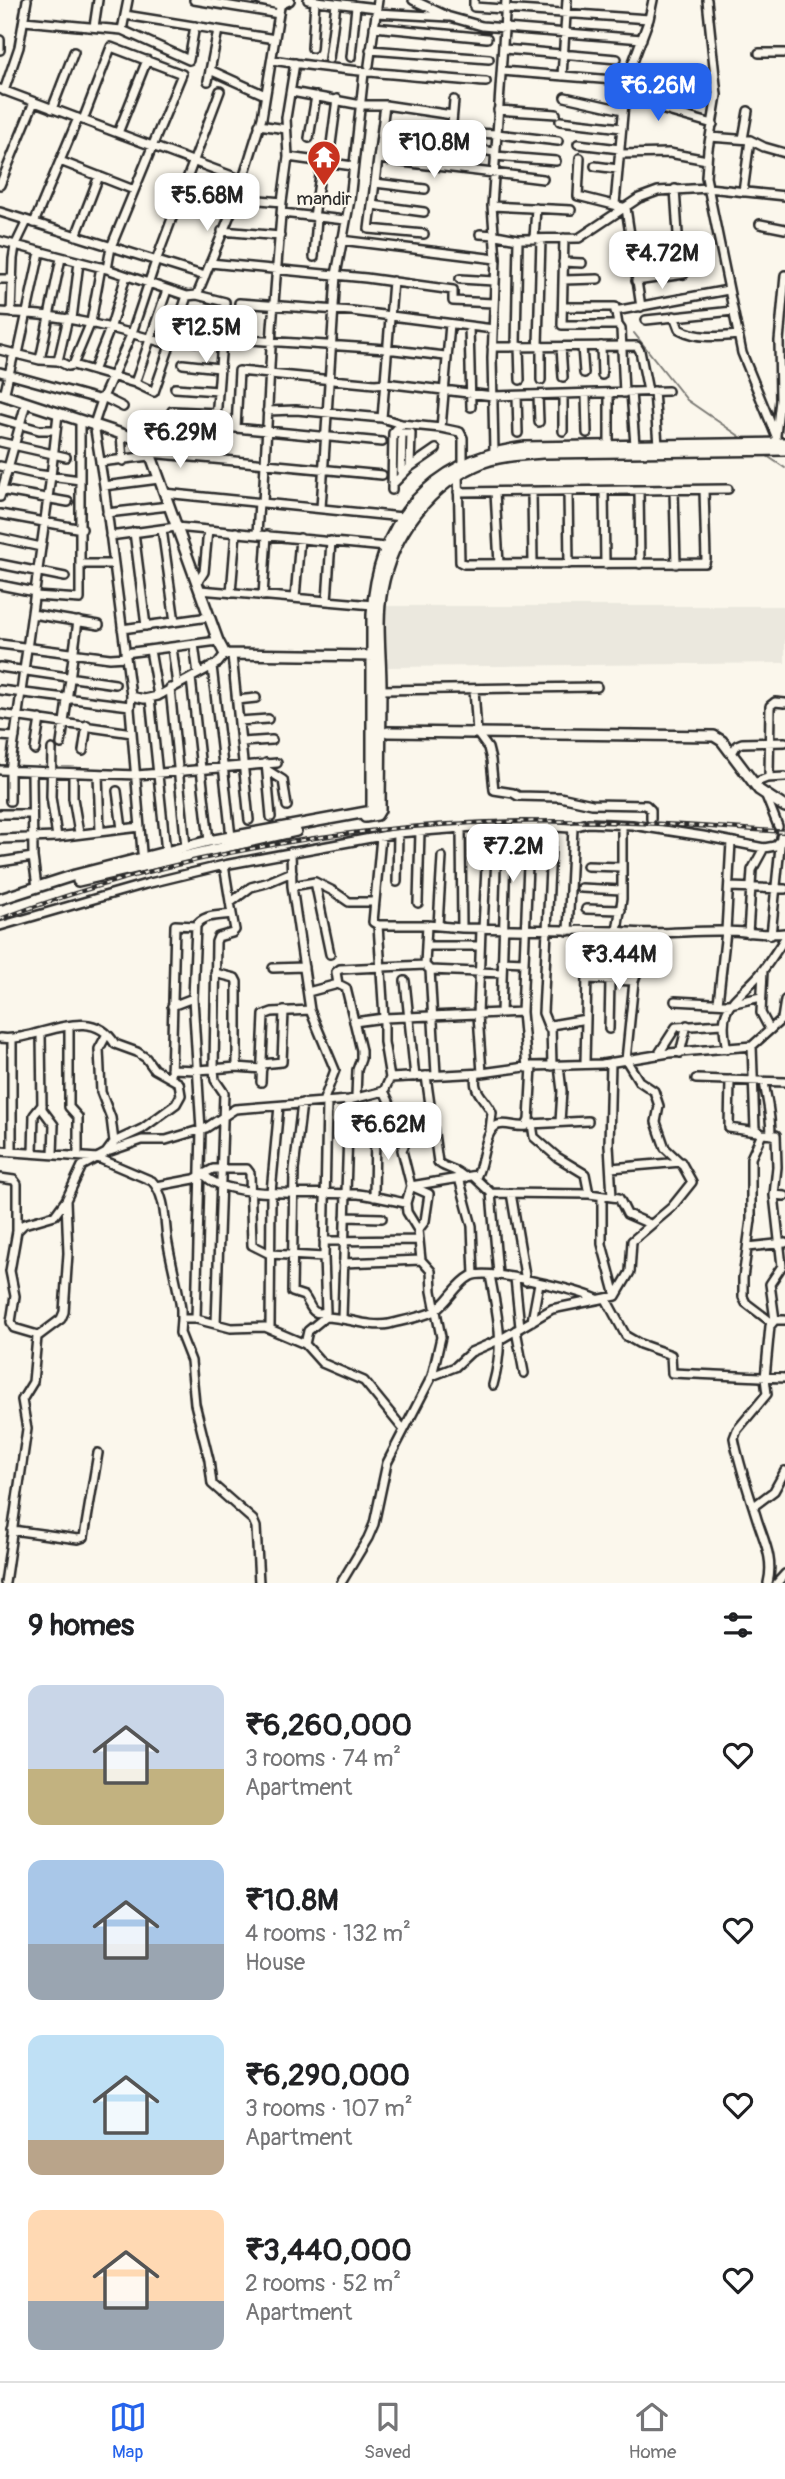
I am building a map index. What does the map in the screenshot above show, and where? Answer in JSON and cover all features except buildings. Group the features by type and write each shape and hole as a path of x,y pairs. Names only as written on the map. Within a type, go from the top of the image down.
{"street":[{"path":"27,0 19,47 2,90 243,180"},
{"path":"94,27 99,0"},
{"path":"122,30 128,0"},
{"path":"194,0 283,3"},
{"path":"261,0 283,3"},
{"path":"413,0 450,17"},
{"path":"474,0 474,7 506,4 649,19"},
{"path":"562,76 567,0"},
{"path":"615,204 626,81 649,19 653,0"},
{"path":"707,0 717,95 707,160 708,188 738,335 750,377 778,445"},
{"path":"312,48 312,1 450,17 482,26 642,39"},
{"path":"197,295 243,180 259,125 283,3"},
{"path":"329,59 336,4"},
{"path":"495,452 492,346 496,235 492,206 506,4"},
{"path":"351,57 356,6"},
{"path":"369,65 377,7"},
{"path":"125,15 275,39"},
{"path":"24,21 122,30 189,60 195,26"},
{"path":"374,27 487,38"},
{"path":"208,81 218,30"},
{"path":"0,40 0,50"},
{"path":"11,313 15,246 31,222 111,47 182,74 110,247 91,322 73,365"},
{"path":"504,49 617,59"},
{"path":"370,50 489,59"},
{"path":"52,109 74,52"},
{"path":"759,52 785,53"},
{"path":"118,133 147,60"},
{"path":"272,60 364,73 486,82"},
{"path":"257,534 265,464 276,269 288,157 286,118 295,63"},
{"path":"210,70 265,95"},
{"path":"502,71 626,81"},
{"path":"321,508 336,275 364,73"},
{"path":"655,79 657,108 713,124"},
{"path":"142,852 131,696 94,425 103,397 132,333 220,91"},
{"path":"292,92 361,105 385,105 452,115"},
{"path":"309,138 316,96"},
{"path":"565,97 623,110"},
{"path":"330,152 337,99"},
{"path":"450,146 454,100"},
{"path":"0,185 34,102"},
{"path":"385,105 369,229 424,234"},
{"path":"498,110 622,128"},
{"path":"743,192 748,111"},
{"path":"259,125 286,129"},
{"path":"452,132 558,141"},
{"path":"381,137 556,161"},
{"path":"710,137 747,139 785,153"},
{"path":"578,144 620,151 664,152 707,160"},
{"path":"288,157 353,166"},
{"path":"580,158 578,196 626,208"},
{"path":"378,159 543,179"},
{"path":"60,161 134,190"},
{"path":"314,257 322,161"},
{"path":"595,166 618,169"},
{"path":"76,236 99,176"},
{"path":"375,183 425,189"},
{"path":"480,234 518,239 579,238 639,198 658,191 708,188 785,196"},
{"path":"675,189 680,249"},
{"path":"237,198 282,202"},
{"path":"373,205 424,212"},
{"path":"492,206 570,210"},
{"path":"536,208 541,380"},
{"path":"626,208 641,307"},
{"path":"0,212 205,276"},
{"path":"282,213 345,220"},
{"path":"760,224 785,229"},
{"path":"222,231 280,236"},
{"path":"518,239 520,380"},
{"path":"564,239 562,325 618,325"},
{"path":"341,240 496,259"},
{"path":"0,241 104,268 187,296 197,295 224,301 213,458"},
{"path":"40,251 27,313 2,395 146,442 218,641 228,654 237,700 249,820"},
{"path":"40,360 61,258"},
{"path":"58,361 70,319 79,262"},
{"path":"564,262 582,263"},
{"path":"210,263 393,281 453,290 453,301 494,303"},
{"path":"636,281 684,274"},
{"path":"778,445 779,341 785,275"},
{"path":"93,372 126,276"},
{"path":"0,279 13,279"},
{"path":"460,279 494,281"},
{"path":"563,281 598,279"},
{"path":"382,418 393,281"},
{"path":"135,383 167,290"},
{"path":"615,311 728,290"},
{"path":"0,350 73,365 135,383 154,392 187,296"},
{"path":"239,303 333,310 493,329"},
{"path":"563,307 615,307 621,329 635,445"},
{"path":"646,320 733,311"},
{"path":"0,312 91,322 171,345"},
{"path":"674,317 679,328 692,334 710,337 738,335"},
{"path":"204,318 223,320"},
{"path":"441,428 445,356 450,324"},
{"path":"469,326 471,407"},
{"path":"235,339 331,344 445,356"},
{"path":"191,341 222,344"},
{"path":"492,346 637,346 651,391 659,445"},
{"path":"582,346 584,373"},
{"path":"601,346 602,375"},
{"path":"561,347 563,377"},
{"path":"183,364 219,368"},
{"path":"236,428 239,371 385,383 471,395 586,395 668,391"},
{"path":"0,372 98,399 103,397 123,407"},
{"path":"175,388 218,391"},
{"path":"608,446 609,393"},
{"path":"538,395 539,422"},
{"path":"563,395 564,431"},
{"path":"586,395 587,433"},
{"path":"517,396 518,433"},
{"path":"26,403 14,446 4,467 1,493 68,502"},
{"path":"267,411 296,410 382,418 401,424 460,432 463,438 458,492 460,562 464,564 702,564 706,561 704,490"},
{"path":"172,411 216,413"},
{"path":"10,802 10,771 58,414"},
{"path":"0,419 39,430 56,430"},
{"path":"0,586 80,600 80,421"},
{"path":"401,424 392,488 410,467 436,449"},
{"path":"215,428 382,442"},
{"path":"398,433 411,433 410,467"},
{"path":"398,433 401,476"},
{"path":"121,434 123,461"},
{"path":"0,443 66,457"},
{"path":"378,731 381,690 373,588 384,562 408,522 459,469 507,456 542,453 778,445"},
{"path":"0,906 78,880 380,810 377,656 386,547 402,517 441,478 495,452 526,447 746,447"},
{"path":"100,462 123,461 150,455 213,458 382,475"},
{"path":"4,467 80,480"},
{"path":"104,486 159,479"},
{"path":"458,492 728,489"},
{"path":"639,490 640,564"},
{"path":"674,490 676,564"},
{"path":"568,491 569,564"},
{"path":"604,491 605,564"},
{"path":"495,492 499,564"},
{"path":"532,492 533,564"},
{"path":"164,493 402,517"},
{"path":"107,513 169,506"},
{"path":"0,514 82,529"},
{"path":"110,536 176,527 386,547"},
{"path":"162,529 175,622"},
{"path":"198,587 204,572 208,530"},
{"path":"134,533 146,626"},
{"path":"231,593 236,533"},
{"path":"263,596 267,535"},
{"path":"0,538 41,547"},
{"path":"295,598 300,538"},
{"path":"327,601 331,541"},
{"path":"0,564 65,577"},
{"path":"82,564 114,564"},
{"path":"198,587 231,593 373,605"},
{"path":"32,614 99,625"},
{"path":"122,629 209,617"},
{"path":"61,744 78,621"},
{"path":"0,645 110,658 218,641"},
{"path":"194,644 200,769 209,841"},
{"path":"172,647 186,847"},
{"path":"150,650 157,773 166,852"},
{"path":"131,696 154,697 195,676 228,654 377,656"},
{"path":"212,666 231,837"},
{"path":"0,667 115,684"},
{"path":"381,690 597,687"},
{"path":"474,689 477,733 488,748 494,790 518,796 560,797 592,804 646,805 651,810 651,823"},
{"path":"0,690 130,706"},
{"path":"237,700 256,698"},
{"path":"769,778 770,706 775,702 785,703"},
{"path":"0,714 132,733"},
{"path":"35,750 40,719"},
{"path":"239,721 268,719"},
{"path":"83,751 87,725"},
{"path":"378,731 714,736 722,741 766,796 785,807"},
{"path":"488,748 490,740 497,733"},
{"path":"0,736 15,737"},
{"path":"242,742 272,740"},
{"path":"732,753 739,744 785,742"},
{"path":"52,749 51,797 57,837"},
{"path":"0,771 137,775 244,765 266,767 277,762"},
{"path":"266,767 282,779 287,806"},
{"path":"266,767 271,817"},
{"path":"32,772 33,857 37,887"},
{"path":"74,773 73,798 79,833"},
{"path":"98,774 100,831"},
{"path":"754,783 785,777"},
{"path":"117,791 122,829"},
{"path":"766,796 778,826"},
{"path":"0,899 209,841 375,811"},
{"path":"0,814 32,814"},
{"path":"0,926 146,884 224,865 398,833 488,826 573,828 588,823 622,826 651,823 764,848 775,846 783,839"},
{"path":"411,1186 466,1177 479,1171 490,1130 492,1113 475,1089 474,1079 479,1073 479,972 488,826"},
{"path":"617,931 622,890 622,826"},
{"path":"0,839 57,837 140,827"},
{"path":"552,827 543,1013 550,1028 555,1066 562,1091 560,1122"},
{"path":"461,828 462,928"},
{"path":"568,931 573,828"},
{"path":"418,903 420,831"},
{"path":"397,882 398,833"},
{"path":"381,837 373,922 378,925 617,931 637,934 726,930 785,936 763,970 730,1004 723,1024 727,1049"},
{"path":"529,839 522,1012 530,1067 530,1124 534,1137 557,1157 585,1174 589,1194"},
{"path":"771,935 783,839"},
{"path":"718,1003 731,842"},
{"path":"748,933 752,870 764,848"},
{"path":"291,852 292,886 310,1010 335,1070 325,1102 325,1315 308,1331 305,1344"},
{"path":"500,1013 506,852"},
{"path":"0,862 33,857"},
{"path":"438,925 442,858"},
{"path":"216,1323 225,1093 215,1080 214,1069 216,942 218,937 235,930 224,865"},
{"path":"587,866 622,867"},
{"path":"230,903 251,887 292,872"},
{"path":"292,886 315,882 349,902 374,902"},
{"path":"315,882 330,954"},
{"path":"729,887 785,889"},
{"path":"582,888 622,890"},
{"path":"586,909 621,910"},
{"path":"196,1319 202,1176 193,998 196,926 205,917 232,914"},
{"path":"106,1153 114,1142 142,1129 176,1104 181,1094 179,1083 171,1073 175,925 196,926"},
{"path":"378,925 384,1042 390,1078 384,1091"},
{"path":"427,925 427,967 436,1074"},
{"path":"585,1063 588,931"},
{"path":"432,1376 455,1367 471,1352 501,1339 552,1309 616,1296 630,1272 632,1241 672,1207 692,1182 681,1163 665,1148 656,1122 659,1106 654,1091 639,1081 626,1060 634,981 651,933"},
{"path":"426,946 480,946"},
{"path":"502,961 524,962"},
{"path":"273,968 304,967"},
{"path":"338,984 337,970 380,967 427,967 502,973"},
{"path":"763,970 761,1013 770,1030"},
{"path":"215,974 232,977 237,982 237,1067"},
{"path":"587,979 634,981"},
{"path":"609,1030 610,980"},
{"path":"405,981 415,1077"},
{"path":"308,992 338,984 346,988 362,1055 352,1098 345,1194 342,1318"},
{"path":"675,1001 730,1004 761,997"},
{"path":"172,1006 193,998"},
{"path":"390,1078 611,1062 752,1046 783,1020 785,1000"},
{"path":"261,1082 264,1015 310,1010"},
{"path":"0,1038 12,1040 85,1023 101,1029 115,1044 146,1058 162,1075 262,1066 282,1062 284,1012"},
{"path":"354,1022 384,1018 522,1012"},
{"path":"550,1028 554,1023 586,1019"},
{"path":"658,1055 674,1029 687,1025 723,1024"},
{"path":"680,1053 687,1025"},
{"path":"69,1026 69,1107 78,1118 78,1156"},
{"path":"41,1034 42,1105 44,1113 54,1125 53,1154"},
{"path":"107,1034 99,1049 101,1092 111,1118 114,1142"},
{"path":"12,1040 12,1151"},
{"path":"752,1046 755,1129 760,1133"},
{"path":"611,1062 609,1145 612,1197"},
{"path":"426,1076 438,1162 442,1166 456,1169 492,1193 589,1194 619,1198 627,1214 650,1224"},
{"path":"696,1079 785,1082"},
{"path":"730,1080 729,1128 774,1135 785,1133"},
{"path":"764,1082 774,1135 777,1167 774,1195 783,1244 782,1266 770,1284 773,1321 765,1397 737,1430 734,1438 769,1548 768,1583"},
{"path":"17,1231 23,1224 55,1215 66,1200 82,1166 106,1153 142,1140 166,1140 201,1130 235,1109 325,1102 384,1091"},
{"path":"341,1583 371,1532 387,1463 432,1376 441,1337 431,1271 421,1260 418,1230 410,1218 407,1203 411,1186 402,1150 407,1139 384,1091"},
{"path":"302,1103 294,1170 292,1292 304,1296 316,1314 383,1325 435,1311 474,1275 494,1275 576,1290 602,1300 626,1336 671,1355 672,1373 784,1380"},
{"path":"33,1153 34,1115 42,1105"},
{"path":"270,1329 271,1192 279,1106"},
{"path":"490,1130 505,1124 519,1128 530,1124 588,1121"},
{"path":"374,1197 375,1132 401,1126"},
{"path":"760,1133 751,1158 751,1220 743,1297 746,1303 773,1321 785,1320"},
{"path":"0,1151 98,1158 152,1181 157,1186 177,1283 181,1309 180,1333 191,1361 195,1404 212,1484 253,1520 256,1527 259,1583"},
{"path":"611,1168 681,1163"},
{"path":"157,1186 202,1176 211,1170 243,1167 249,1170 252,1245 270,1254 324,1257"},
{"path":"202,1176 221,1187 251,1192 345,1194 407,1203"},
{"path":"466,1177 474,1275"},
{"path":"0,1178 14,1180 18,1184 17,1231 10,1277 15,1296 12,1324 14,1328 38,1335"},
{"path":"411,1186 429,1194 425,1221 418,1230"},
{"path":"492,1193 494,1275 501,1339 499,1363 493,1385"},
{"path":"511,1193 526,1281"},
{"path":"774,1195 785,1196"},
{"path":"602,1196 602,1248 616,1296"},
{"path":"5,1583 4,1566 27,1429 22,1400 33,1382 38,1335 61,1319 64,1312 68,1253 66,1200"},
{"path":"345,1217 382,1218"},
{"path":"324,1241 418,1240"},
{"path":"748,1247 783,1244"},
{"path":"343,1263 421,1260"},
{"path":"0,1276 10,1277"},
{"path":"515,1278 524,1373"},
{"path":"532,1321 539,1283"},
{"path":"181,1319 196,1319 231,1328 270,1329 305,1344 322,1363 364,1381 404,1430"},
{"path":"12,1530 78,1539 85,1537 98,1453"},
{"path":"754,1506 775,1491 785,1471"},
{"path":"777,1583 785,1574"}],"shaded area":[{"path":"385,606 785,606 785,663 386,667"}],"waterway":[{"path":"634,333 687,400 745,440"},
{"path":"764,454 785,468"}],"railway":[{"path":"0,919 122,879 185,863 248,849 375,830 504,822 574,821 785,832"}],"place":[{"name":"mandir","path":"324,187"}]}
